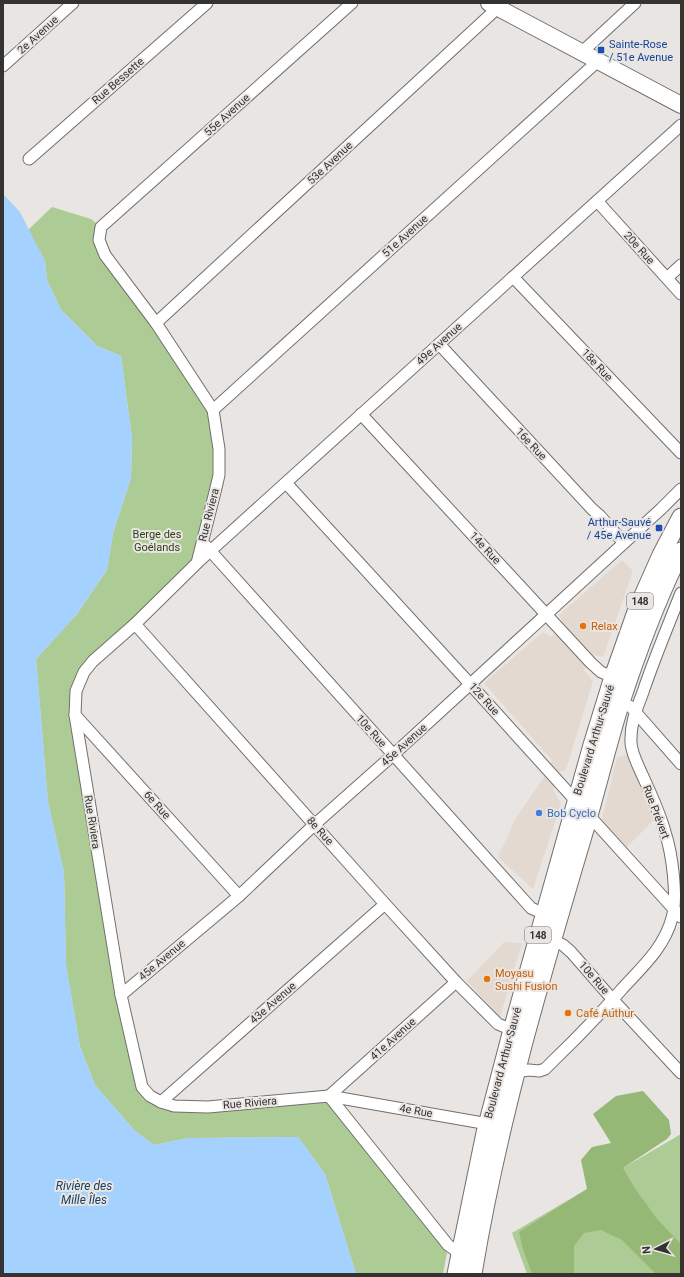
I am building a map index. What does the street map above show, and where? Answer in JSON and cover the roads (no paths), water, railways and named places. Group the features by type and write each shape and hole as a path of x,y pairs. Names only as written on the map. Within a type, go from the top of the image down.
{"main road":[{"name":"Boulevard Arthur-Sauvé","path":"508,1071 512,1030 576,800 613,677 647,585 667,542 681,517"},
{"name":"Boulevard Arthur-Sauvé","path":"456,1274 468,1254 508,1071 552,940 621,702 655,608 681,551"},
{"name":"Boulevard Arthur-Sauvé","path":"468,1254 473,1274"}],"street":[{"name":"2e Avenue","path":"3,66 73,3"},
{"name":"Rue Bessette","path":"29,159 207,3"},
{"name":"55e Avenue","path":"101,227 352,3"},
{"path":"581,53 635,3"},
{"path":"497,5 581,53 679,101"},
{"name":"53e Avenue","path":"156,323 497,5"},
{"name":"51e Avenue","path":"213,410 598,61"},
{"name":"49e Avenue","path":"197,563 681,125"},
{"name":"20e Rue","path":"597,201 681,294"},
{"name":"Rue Riviera","path":"101,227 98,240 105,255 156,323 213,410 219,449 219,475 197,563 135,624 93,661 84,672 76,690 75,715 121,995 142,1088 150,1096 161,1102 174,1106 208,1107 329,1096"},
{"path":"667,278 681,265"},
{"name":"18e Rue","path":"513,277 681,453"},
{"name":"16e Rue","path":"439,344 624,543"},
{"name":"14e Rue","path":"361,414 591,663 601,672 613,677"},
{"name":"12e Rue","path":"286,483 589,814 681,917"},
{"name":"45e Avenue","path":"121,995 239,896 314,825 393,755 681,489"},
{"name":"10e Rue","path":"202,542 531,908 544,914"},
{"name":"Rue Prévert","path":"508,1071 539,1071 545,1069 647,963 660,946 670,923 673,909 672,868 668,842 663,823 631,748 635,713 681,593"},
{"name":"8e Rue","path":"135,624 456,982 498,1024 512,1030"},
{"path":"621,702 629,706 681,764"},
{"name":"6e Rue","path":"75,715 239,896"},
{"name":"43e Avenue","path":"161,1102 385,904"},
{"name":"10e Rue","path":"552,940 563,945 571,952 613,1000 681,1073"},
{"name":"41e Avenue","path":"329,1096 456,982"},
{"path":"329,1096 448,1245 468,1254"},
{"name":"4e Rue","path":"329,1096 495,1125"}],"water":[{"name":"Rivière des Mille Îles","path":"3,194 20,212 45,261 47,280 61,310 97,346 121,356 132,439 131,478 113,533 107,570 77,614 36,659 48,802 64,873 66,965 80,1047 95,1085 134,1130 154,1145 188,1138 298,1137 325,1174 356,1274 3,1274"}],"place":[{"name":"Sainte-Rose / 51e Avenue","path":"601,50"},
{"name":"Arthur-Sauvé / 45e Avenue","path":"659,528"},
{"name":"Relax","path":"583,626"},
{"name":"Bob Cyclo","path":"539,813"},
{"name":"Moyasu Sushi Fusion","path":"487,979"},
{"name":"Café Authur","path":"568,1013"}],"park label":[{"name":"Berge des Goélands","path":"157,540"}]}
